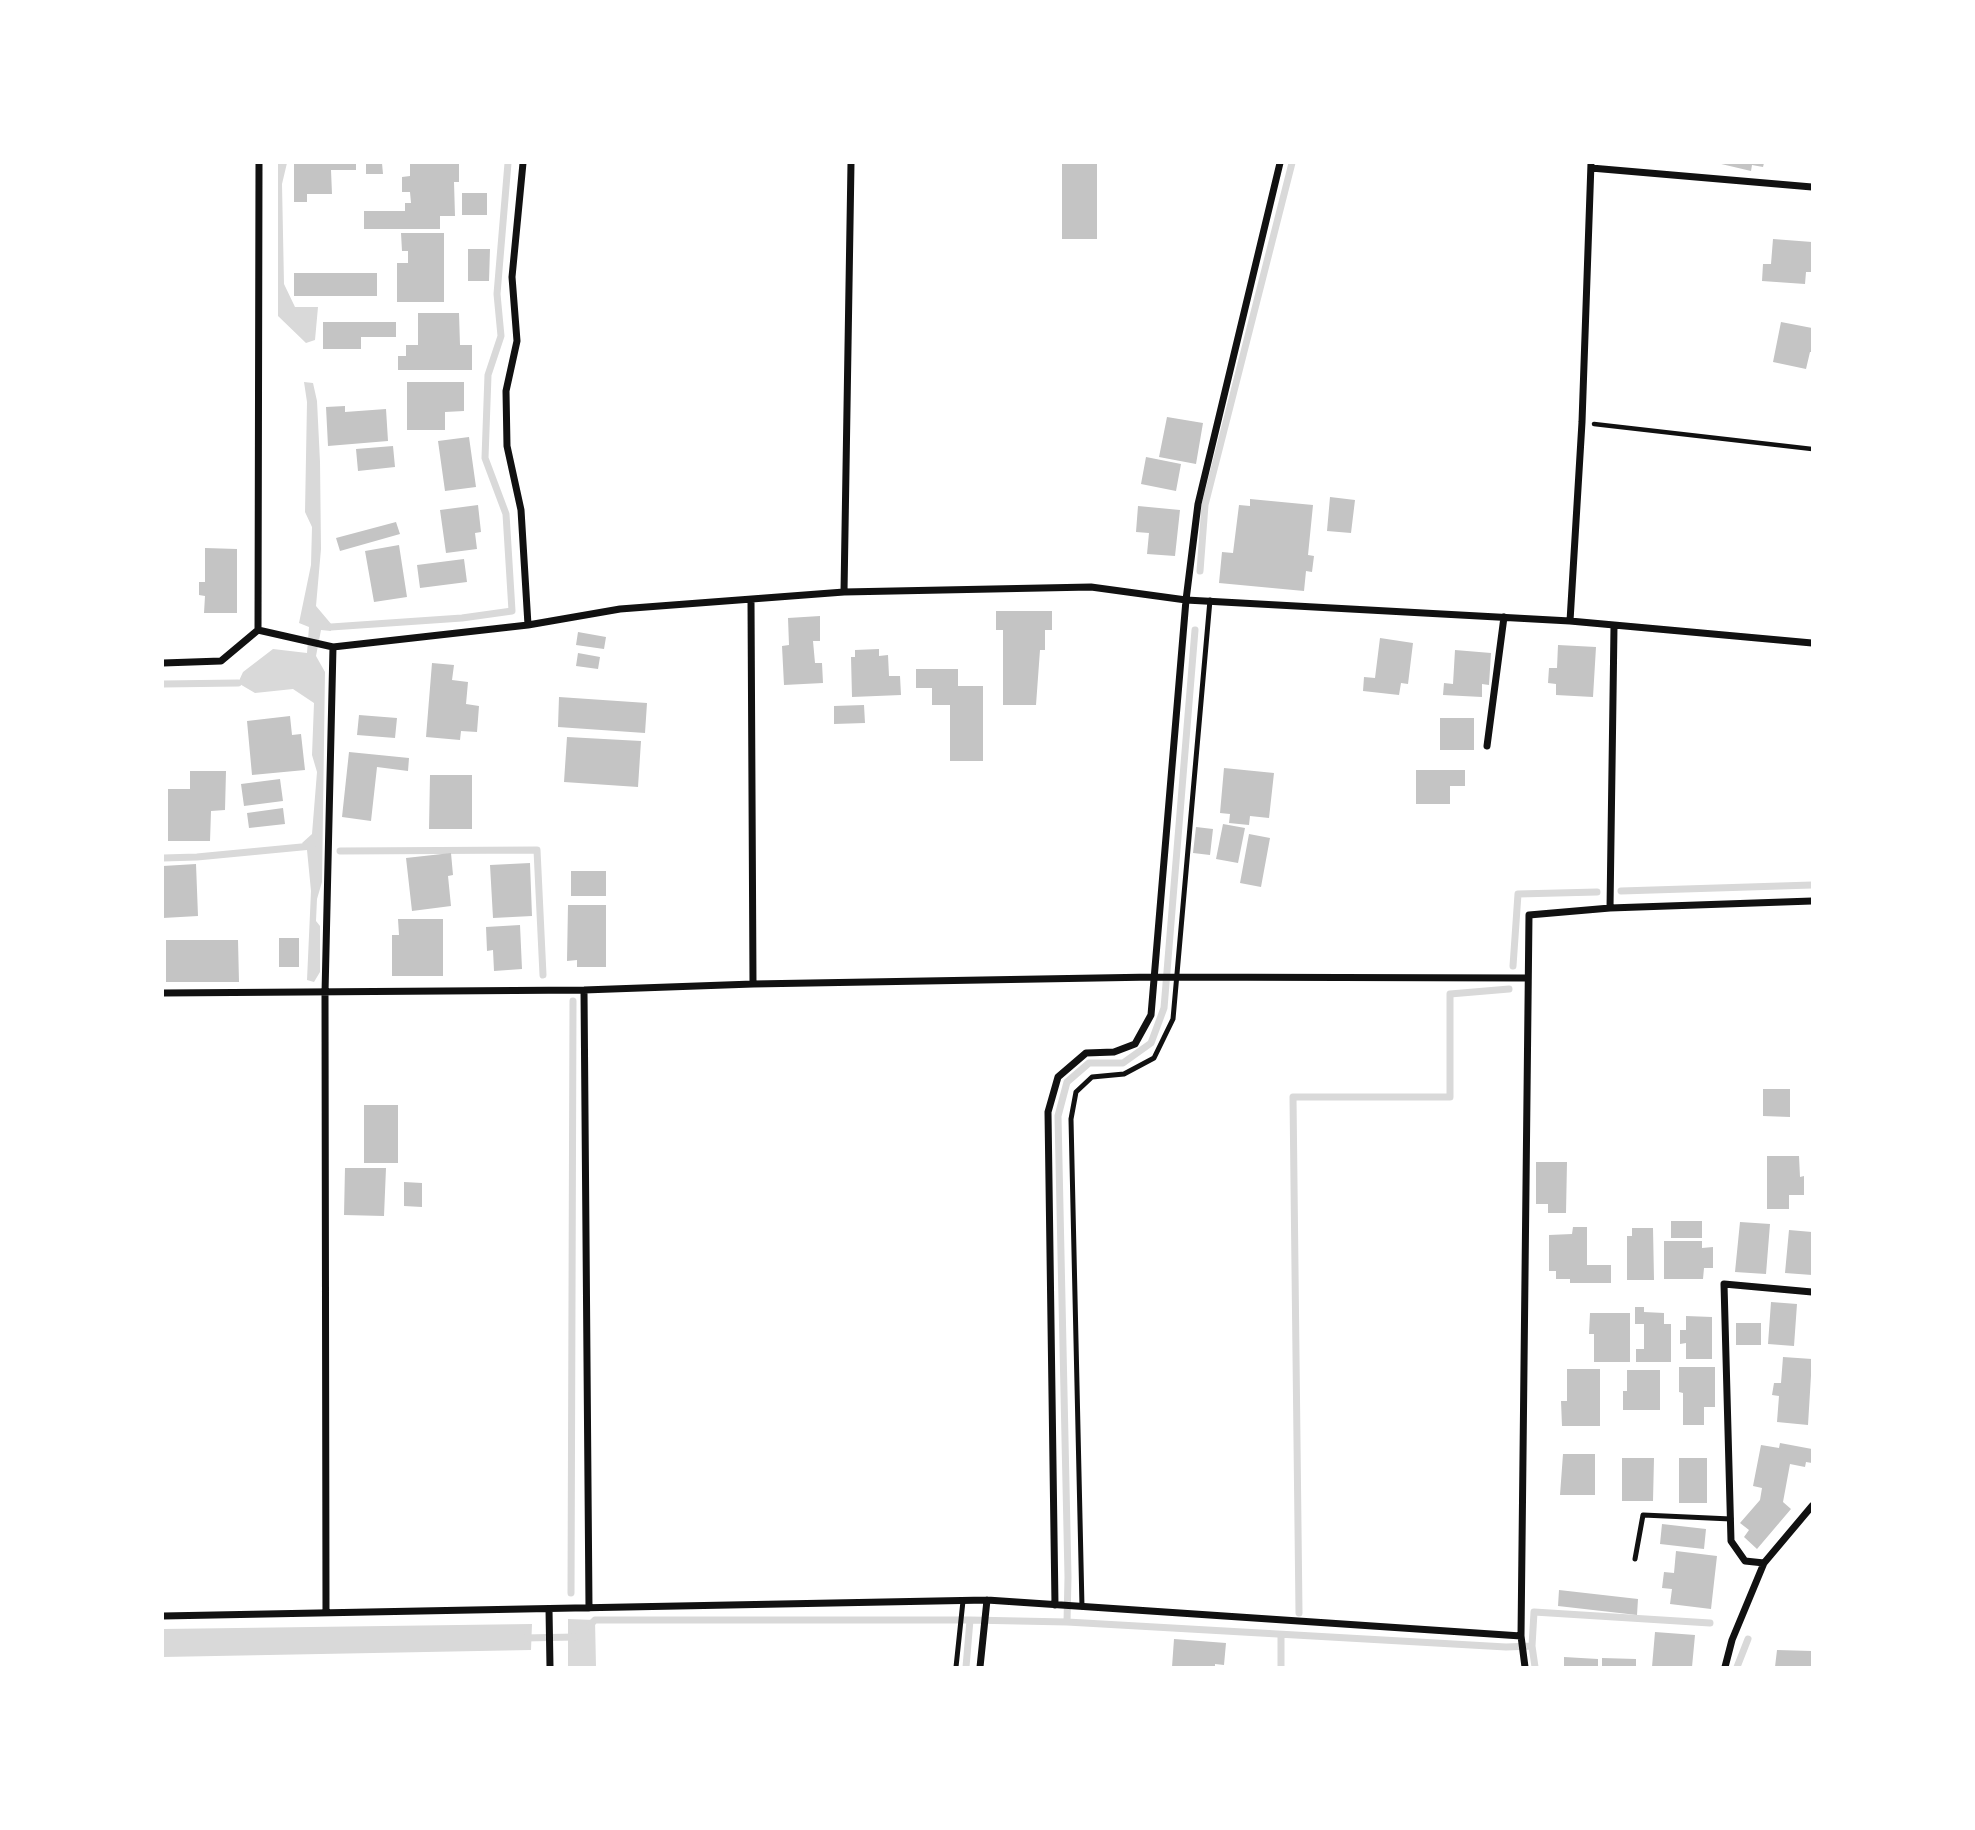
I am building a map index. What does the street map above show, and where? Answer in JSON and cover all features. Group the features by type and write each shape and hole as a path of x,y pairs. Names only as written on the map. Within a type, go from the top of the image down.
{"street":[{"path":"163,663 221,661 258,630 259,163"},
{"path":"523,163 512,277 517,341 506,391 507,446 521,510 528,625"},
{"path":"844,592 851,163"},
{"path":"1055,1605 1048,1112 1058,1077 1086,1053 1114,1052 1135,1044 1151,1014 1186,600 1198,504 1280,163"},
{"path":"1570,621 1582,422 1591,166 1812,187"},
{"path":"258,630 333,647 528,625 620,609 844,592 1091,587 1186,600 1570,621 1812,643"},
{"path":"751,600 752,984"},
{"path":"1488,746 1504,617"},
{"path":"1610,908 1614,627"},
{"path":"326,1613 325,993 333,647"},
{"path":"1525,1667 1521,1636 1527,978 1530,915 1610,908 1812,901"},
{"path":"163,993 584,990 752,984 1154,977 1527,978"},
{"path":"584,990 589,1608"},
{"path":"1764,1563 1745,1562 1731,1541 1724,1284 1812,1292"},
{"path":"1725,1667 1732,1640 1764,1563 1812,1506"},
{"path":"163,1616 987,1600 1521,1636"},
{"path":"980,1667 987,1600"},
{"path":"550,1609 550,1667"}],"lane":[{"path":"1082,1607 1071,1119 1076,1092 1092,1077 1124,1074 1154,1058 1174,1019 1210,600"},
{"path":"1635,1559 1643,1515 1731,1519"},
{"path":"956,1667 963,1601"}],"path":[{"path":"1582,422 1812,449"}],"shaded area":[{"path":"278,163 287,163 282,184 284,284 295,307 318,307 315,340 306,343 278,316"},
{"path":"304,382 313,383 317,401 321,549 316,606 332,625 331,631 321,630 316,656 325,672 322,882 317,899 316,921 320,926 320,972 314,982 307,980 311,891 307,850 302,843 312,834 317,772 312,755 314,703 293,689 255,693 238,683 243,672 273,649 307,653 309,627 299,623 311,565 312,527 305,512 307,402"},
{"path":"568,1619 595,1620 596,1667 568,1667"},
{"path":"532,1624 531,1650 163,1657 163,1629"}],"building":[{"path":"294,163 356,163 356,170 331,170 332,194 307,194 307,202 294,202"},
{"path":"366,163 382,163 383,174 366,174"},
{"path":"410,163 459,163 459,182 454,182 455,216 440,216 440,229 364,229 364,211 405,211 405,203 411,203 410,192 402,192 402,177 410,176"},
{"path":"1062,163 1097,163 1097,239 1062,239"},
{"path":"1717,163 1764,163 1763,167 1752,165 1751,171"},
{"path":"462,193 487,193 487,215 462,215"},
{"path":"401,233 444,233 444,302 397,302 397,263 408,263 408,251 402,251"},
{"path":"1773,239 1812,242 1812,272 1806,272 1805,284 1762,281 1763,264 1771,264"},
{"path":"468,249 490,249 489,281 468,281"},
{"path":"294,273 377,273 377,296 294,296"},
{"path":"418,313 459,313 460,345 472,345 472,370 398,370 398,356 406,356 406,345 418,345"},
{"path":"323,322 396,322 396,337 361,337 361,349 323,349"},
{"path":"1781,322 1812,328 1812,352 1806,369 1773,362"},
{"path":"407,382 464,382 464,411 445,412 445,430 407,430"},
{"path":"345,406 345,412 386,409 388,441 328,446 326,407"},
{"path":"1167,417 1203,423 1196,464 1159,457"},
{"path":"469,437 476,487 445,491 438,441"},
{"path":"393,446 395,467 358,471 356,449"},
{"path":"1146,457 1181,464 1176,491 1141,484"},
{"path":"1330,497 1355,500 1351,533 1327,531"},
{"path":"1250,499 1313,505 1308,555 1314,556 1312,572 1306,571 1304,591 1219,583 1222,552 1233,553 1239,505 1250,506"},
{"path":"478,505 481,532 475,533 477,549 446,553 440,510"},
{"path":"1138,506 1180,510 1175,556 1147,554 1149,533 1136,532"},
{"path":"396,522 400,534 340,551 336,538"},
{"path":"399,545 407,597 374,602 365,551"},
{"path":"205,548 237,549 237,613 204,613 205,596 199,595 199,582 205,582"},
{"path":"464,559 467,582 420,588 417,565"},
{"path":"996,611 1052,611 1052,630 1045,630 1045,650 1040,650 1036,705 1003,705 1003,630 996,630"},
{"path":"820,616 820,641 813,641 815,663 822,663 823,683 784,685 782,646 789,645 788,618"},
{"path":"578,632 606,637 604,649 576,645"},
{"path":"1380,638 1413,643 1408,684 1401,683 1399,695 1363,691 1364,677 1375,678"},
{"path":"1558,645 1596,647 1593,697 1556,695 1556,684 1548,683 1549,668 1557,668"},
{"path":"879,649 879,656 888,655 889,676 900,676 901,695 852,697 851,657 855,657 855,650"},
{"path":"1455,650 1491,653 1489,685 1482,684 1482,697 1443,695 1444,683 1453,684"},
{"path":"578,653 600,657 598,669 576,666"},
{"path":"432,663 454,665 452,680 468,682 466,704 479,706 477,732 461,731 460,740 426,737"},
{"path":"916,669 958,669 958,686 983,686 983,761 950,761 950,705 932,705 932,688 916,688"},
{"path":"559,697 647,703 645,733 558,727"},
{"path":"864,705 865,723 834,724 834,706"},
{"path":"359,715 397,718 395,738 357,735"},
{"path":"290,716 292,735 301,734 305,770 252,775 247,721"},
{"path":"1440,718 1474,718 1474,750 1440,750"},
{"path":"567,737 641,741 638,787 564,782"},
{"path":"349,752 409,758 408,771 377,767 371,821 342,817"},
{"path":"1224,768 1274,773 1269,818 1250,816 1249,825 1229,823 1230,814 1220,813"},
{"path":"1416,770 1465,770 1465,786 1450,786 1450,804 1416,804"},
{"path":"190,771 226,771 225,810 211,811 210,841 168,841 168,789 190,789"},
{"path":"430,775 472,775 472,829 429,829"},
{"path":"280,779 283,801 244,806 241,784"},
{"path":"283,808 285,824 249,828 247,813"},
{"path":"1223,824 1245,828 1238,863 1216,859"},
{"path":"1196,827 1213,829 1210,855 1193,853"},
{"path":"1249,834 1270,838 1261,887 1240,883"},
{"path":"451,853 453,875 448,876 451,906 412,911 406,858"},
{"path":"530,863 532,916 493,918 490,865"},
{"path":"196,864 198,916 163,918 163,866"},
{"path":"571,871 606,871 606,896 571,896"},
{"path":"568,905 606,905 606,967 577,967 577,960 567,961"},
{"path":"398,919 443,919 443,976 392,976 392,935 399,935"},
{"path":"520,925 522,969 494,971 493,950 487,951 486,927"},
{"path":"279,938 299,938 299,967 279,967"},
{"path":"166,940 238,940 239,982 166,982"},
{"path":"1763,1089 1790,1089 1790,1117 1763,1116"},
{"path":"364,1105 398,1105 398,1163 364,1163"},
{"path":"1767,1156 1799,1156 1800,1177 1804,1176 1804,1195 1789,1195 1789,1209 1767,1209"},
{"path":"1536,1162 1567,1162 1566,1213 1548,1213 1548,1204 1536,1204"},
{"path":"345,1168 386,1168 384,1216 344,1215"},
{"path":"404,1182 422,1183 422,1207 404,1206"},
{"path":"1671,1221 1702,1221 1702,1238 1671,1238"},
{"path":"1740,1222 1770,1224 1766,1274 1735,1272"},
{"path":"1573,1227 1587,1227 1587,1265 1611,1265 1611,1283 1570,1283 1570,1279 1556,1279 1556,1271 1549,1271 1549,1235 1572,1234"},
{"path":"1632,1228 1653,1228 1654,1280 1627,1280 1627,1236 1632,1236"},
{"path":"1789,1230 1812,1232 1812,1275 1785,1273"},
{"path":"1664,1241 1702,1241 1702,1248 1713,1247 1713,1268 1704,1268 1703,1279 1664,1279"},
{"path":"1771,1302 1797,1304 1794,1346 1768,1344"},
{"path":"1635,1307 1644,1307 1644,1312 1664,1313 1664,1324 1671,1324 1671,1362 1636,1362 1636,1349 1644,1349 1644,1324 1635,1324"},
{"path":"1590,1313 1630,1313 1630,1362 1594,1362 1594,1334 1589,1334"},
{"path":"1686,1316 1712,1317 1712,1359 1686,1359 1686,1343 1680,1344 1680,1330 1686,1330"},
{"path":"1736,1323 1761,1323 1761,1345 1736,1345"},
{"path":"1783,1357 1812,1359 1808,1425 1777,1422 1779,1396 1772,1395 1774,1383 1781,1383"},
{"path":"1679,1367 1715,1367 1715,1407 1704,1407 1704,1425 1683,1425 1683,1393 1679,1392"},
{"path":"1567,1369 1600,1369 1600,1426 1562,1426 1561,1401 1567,1401"},
{"path":"1627,1370 1660,1370 1660,1410 1623,1410"},
{"path":"1780,1443 1812,1449 1812,1463 1806,1462 1805,1467 1790,1464 1783,1502 1791,1509 1757,1549 1744,1537 1749,1530 1740,1523 1760,1500 1762,1488 1753,1486 1761,1445 1779,1448"},
{"path":"1563,1454 1595,1454 1595,1495 1560,1495"},
{"path":"1622,1458 1654,1458 1653,1501 1622,1501"},
{"path":"1679,1458 1707,1458 1707,1503 1679,1503"},
{"path":"1662,1524 1706,1529 1704,1549 1660,1544"},
{"path":"1676,1551 1717,1556 1711,1609 1670,1604 1672,1589 1662,1588 1664,1572 1674,1573"},
{"path":"1559,1590 1638,1599 1637,1615 1558,1606"},
{"path":"1655,1632 1695,1635 1692,1667 1652,1667"},
{"path":"1174,1639 1226,1643 1224,1665 1172,1667"},
{"path":"1777,1650 1812,1651 1812,1667 1775,1667"},
{"path":"1564,1657 1598,1659 1598,1667 1564,1667"},
{"path":"1602,1658 1636,1659 1636,1667 1602,1667"}],"waterway":[{"path":"331,627 462,618 512,611 506,514 485,458 488,375 501,336 497,294 508,163"},
{"path":"1200,571 1205,505 1292,163"},
{"path":"966,1667 970,1620 1067,1622 1058,1116 1067,1082 1089,1063 1123,1063 1151,1043 1164,1008 1195,630"},
{"path":"163,684 238,683"},
{"path":"163,858 312,846"},
{"path":"340,851 537,850 543,975"},
{"path":"1621,891 1812,885"},
{"path":"1513,966 1518,894 1597,892"},
{"path":"1299,1613 1293,1097 1450,1097 1450,994 1509,989"},
{"path":"571,1593 573,1001"},
{"path":"1535,1667 1532,1646 1534,1612 1710,1623"},
{"path":"589,1626 595,1620 970,1620"},
{"path":"1067,1622 1506,1647 1532,1646"},
{"path":"1281,1635 1281,1667"},
{"path":"524,1638 575,1637"},
{"path":"1737,1667 1748,1639"}]}
